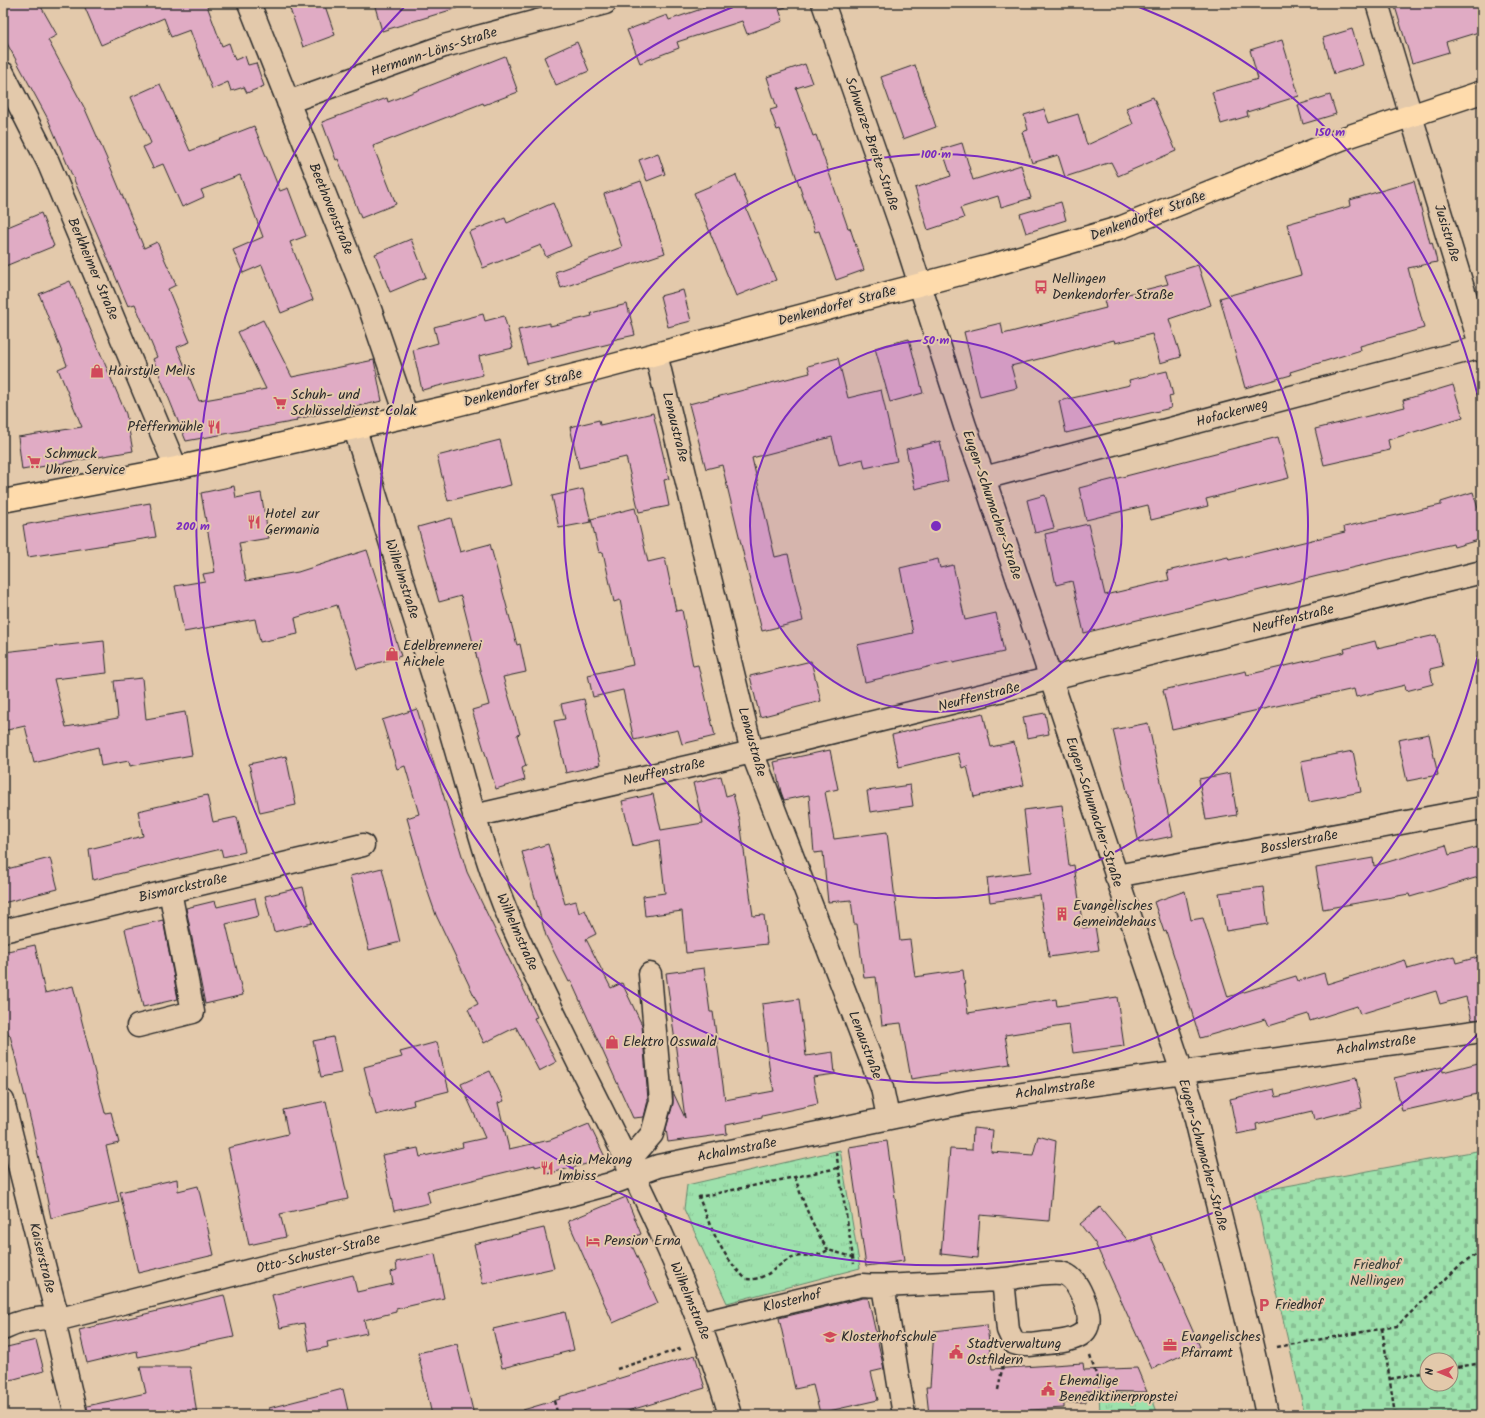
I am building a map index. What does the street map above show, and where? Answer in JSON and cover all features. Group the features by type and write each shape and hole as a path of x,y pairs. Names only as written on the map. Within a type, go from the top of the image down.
{"main road":[{"name":"Denkendorfer Straße","path":"3,500 176,468 406,417 656,354 919,284 1122,227 1344,138 1482,92"}],"street":[{"name":"Beethovenstraße","path":"249,3 366,296 383,343 406,417"},
{"name":"Hermann-Löns-Straße","path":"288,102 444,46 605,3"},
{"name":"Schwarze-Breite-Straße","path":"823,3 919,284"},
{"name":"Jusistraße","path":"1377,3 1481,349"},
{"name":"Berkheimer Straße","path":"3,73 48,162 176,468"},
{"name":"Eugen-Schumacher-Straße","path":"919,284 962,419 984,478 1180,1071 1191,1099 1214,1197 1255,1351 1267,1415"},
{"name":"Hofackerweg","path":"984,478 1481,349"},
{"name":"Lenaustraße","path":"656,354 752,752 882,1088 888,1117"},
{"name":"Wilhelmstraße","path":"355,429 449,725 474,816 499,893 630,1169 704,1332 728,1406"},
{"name":"Neuffenstraße","path":"474,816 752,752 1482,572"},
{"name":"Bosslerstraße","path":"1116,876 1482,808"},
{"name":"Bismarckstraße","path":"3,931 363,845"},
{"path":"138,1026 193,1012 170,891"},
{"path":"630,1169 652,1134 660,1101 650,974"},
{"name":"Achalmstraße","path":"630,1169 658,1166 832,1131 888,1117 972,1100 1482,1031"},
{"name":"Kaiserstraße","path":"3,1101 48,1281 54,1307 53,1318 76,1415"},
{"name":"Otto-Schuster-Straße","path":"3,1329 12,1324 44,1317 64,1318 271,1265 572,1194 610,1184 630,1169"},
{"name":"Klosterhof","path":"704,1332 862,1285 883,1286 1003,1279 1052,1273 1068,1275 1075,1282 1089,1313 1089,1323 1084,1335"},
{"path":"1003,1279 1008,1330 1014,1343 1019,1345 1050,1343 1084,1335"},
{"path":"883,1286 904,1415"}],"path":[{"path":"832,1131 853,1257 862,1285"},
{"path":"828,1250 817,1256 796,1257 778,1266 763,1278 746,1279 727,1258 721,1248 711,1228 699,1197 838,1168"},
{"path":"795,1177 801,1197 815,1229 828,1250 853,1257"},
{"path":"1255,1351 1398,1326 1459,1266 1482,1251"},
{"path":"1479,1253 1482,1275"},
{"path":"1382,1328 1395,1415"},
{"path":"617,1369 704,1332"},
{"path":"1084,1335 1102,1393"},
{"path":"1459,1367 1482,1363"},
{"path":"1390,1379 1419,1374"},
{"path":"554,1401 558,1415"}],"green space":[{"path":"840,1150 860,1268 727,1303 684,1209 687,1185"},
{"name":"Friedhof Nellingen","path":"1482,1150 1482,1415 1305,1415 1254,1192"},
{"path":"1099,1393 1151,1395 1158,1415 1100,1415"}],"building":[{"path":"3,3 39,3 57,35 48,40 85,109 144,248 157,242 176,285 168,289 190,342 177,347 199,401 266,389 238,332 263,320 292,377 374,360 382,401 296,419 297,421 186,441 153,359 157,357 135,304 128,306 48,119 3,36"},
{"path":"83,3 206,3 222,46 229,43 235,60 245,56 248,65 256,63 264,86 247,93 244,87 231,91 228,82 212,89 190,30 171,37 164,18 101,45"},
{"path":"306,3 324,3 335,35 303,47 290,9"},
{"path":"374,3 457,3 457,8 382,31"},
{"path":"719,3 785,3 786,7 779,9 783,21 747,34 742,21 677,42 679,48 640,63 627,30 667,15 669,20"},
{"path":"1394,3 1482,3 1482,31 1446,42 1449,52 1412,63"},
{"path":"1352,29 1363,65 1334,74 1323,38"},
{"path":"1282,40 1299,96 1247,112 1248,116 1221,124 1212,92 1258,79 1250,50"},
{"path":"577,42 589,71 556,85 544,57"},
{"path":"505,56 518,92 484,105 483,103 373,146 396,204 361,218 338,159 336,160 322,122 387,98 388,102"},
{"path":"805,64 812,83 796,88 813,136 816,135 864,270 836,280 819,231 815,232 780,129 777,130 770,110 777,108 767,77"},
{"path":"915,65 936,127 903,139 881,77"},
{"path":"160,84 190,151 254,126 280,191 288,188 306,236 290,242 313,300 281,313 262,265 243,273 233,250 263,237 240,175 201,190 204,197 182,207 163,164 153,168 143,147 151,143 131,97"},
{"path":"1330,95 1336,114 1303,124 1298,105"},
{"path":"1153,97 1176,151 1118,176 1111,162 1065,177 1058,155 1032,163 1022,132 1028,130 1024,115 1044,109 1049,123 1078,114 1087,145 1133,124 1126,108"},
{"path":"962,143 973,180 1021,165 1031,198 1001,207 998,196 960,208 964,218 928,230 915,188 951,176 942,149"},
{"path":"658,153 665,174 647,181 639,160"},
{"path":"736,175 749,207 746,208 776,280 736,296 694,193"},
{"path":"641,181 665,253 561,288 555,272 622,247 604,194"},
{"path":"1414,181 1430,243 1432,242 1437,262 1408,268 1424,328 1360,346 1361,350 1290,372 1291,375 1245,388 1220,298 1301,275 1287,224 1351,206 1350,200"},
{"path":"1061,202 1066,220 1026,233 1020,214"},
{"path":"553,203 571,246 546,257 541,245 483,268 469,232 505,218 507,223"},
{"path":"41,213 54,246 3,267 3,229"},
{"path":"411,239 426,277 390,292 375,254"},
{"path":"1198,265 1211,305 1169,319 1181,357 1160,363 1152,334 1115,343 1114,340 1011,366 1017,388 980,397 964,332 1001,323 1003,334 1106,308 1104,300 1168,284 1165,275"},
{"path":"70,281 126,414 133,451 22,470 18,437 82,427 58,369 67,365 39,294"},
{"path":"683,290 691,321 668,327 660,296"},
{"path":"627,304 635,335 612,340 613,343 527,364 518,330 550,323 550,326 592,316 591,313"},
{"path":"483,314 485,321 504,316 513,348 479,356 483,375 422,390 413,350 438,343 434,327"},
{"path":"909,339 923,393 890,402 875,348"},
{"path":"838,358 848,398 881,390 897,461 865,468 863,459 839,465 832,437 752,458 775,557 788,554 803,621 762,631 722,465 706,469 689,404 810,373 808,366"},
{"path":"1167,371 1173,395 1169,396 1171,408 1066,433 1059,401 1130,385 1129,380"},
{"path":"1453,385 1463,417 1388,440 1390,450 1324,465 1315,429 1405,407 1403,400"},
{"path":"653,413 669,479 664,480 669,506 639,512 626,457 579,468 570,427 599,420 600,425"},
{"path":"1278,437 1289,478 1206,499 1208,506 1151,520 1148,505 1086,520 1079,488"},
{"path":"500,440 511,485 448,501 437,456"},
{"path":"940,441 948,481 915,489 906,449"},
{"path":"234,486 236,498 261,493 269,538 239,543 246,581 298,572 367,550 401,656 357,669 337,605 295,618 298,634 260,642 255,619 184,632 175,586 205,581 203,574 215,572 201,493"},
{"path":"583,489 591,522 559,528 552,496"},
{"path":"1473,492 1482,522 1482,539 1454,547 1453,544 1330,573 1084,633 1072,581 1056,585 1045,534 1088,524 1105,595 1169,580 1167,571 1228,557 1229,560 1345,532 1344,527 1441,505 1441,502"},
{"path":"1045,495 1054,528 1035,533 1027,500"},
{"path":"150,503 156,537 28,557 23,525"},
{"path":"635,508 648,562 665,558 676,611 682,610 693,666 698,665 715,736 682,744 678,730 634,740 623,690 593,697 588,675 633,665 620,600 614,602 603,552 599,553 591,519"},
{"path":"451,518 460,552 490,544 517,645 520,644 526,672 503,677 520,734 517,735 526,766 522,768 525,780 496,789 472,710 489,705 461,596 439,602 418,527"},
{"path":"938,559 940,568 953,565 965,620 996,613 1004,652 953,663 953,661 865,682 857,645 913,633 900,568"},
{"path":"1436,635 1443,666 1430,669 1433,684 1406,691 1405,685 1356,697 1354,689 1172,729 1163,690 1246,671 1247,675 1345,652 1344,649 1375,641 1377,648"},
{"path":"104,641 107,673 54,679 66,727 118,718 114,681 142,678 146,719 185,712 192,755 130,766 129,761 101,766 98,747 34,763 25,726 3,731 3,652"},
{"path":"811,661 821,701 760,717 750,676"},
{"path":"584,699 600,765 566,773 554,721 565,719 561,704"},
{"path":"417,709 467,872 537,1017 534,1018 556,1062 539,1071 516,1027 484,1043 468,1009 478,1004 436,915 429,895 407,818 419,814 405,766 397,769 382,720"},
{"path":"983,713 991,747 1014,742 1024,785 974,797 967,766 962,768 958,753 899,767 892,735"},
{"path":"1045,713 1049,734 1027,738 1023,717"},
{"path":"1148,723 1173,836 1139,843 1113,730"},
{"path":"1429,734 1438,775 1407,781 1398,740"},
{"path":"830,750 838,789 825,792 834,839 887,832 900,941 910,940 915,977 963,970 968,1013 1056,999 1057,1006 1117,997 1124,1046 1073,1053 1069,1025 1005,1035 1010,1064 911,1079 901,1023 882,1025 876,977 864,978 857,924 854,924 851,900 828,902 823,852 814,853 809,795 784,800 781,792 774,762"},
{"path":"1353,751 1361,792 1309,802 1301,761"},
{"path":"286,756 296,805 260,813 249,764"},
{"path":"1230,773 1237,815 1206,820 1199,779"},
{"path":"721,776 726,796 733,794 740,821 753,916 764,915 767,944 686,953 682,911 645,916 643,896 665,893 659,840 633,846 622,801 653,794 661,830 703,823 693,783"},
{"path":"910,785 913,806 870,812 867,791"},
{"path":"207,795 213,822 237,817 245,852 223,857 221,849 93,880 89,849 143,836 138,811"},
{"name":"Evangelisches Gemeindehaus","path":"1062,805 1069,866 1074,865 1083,928 1095,926 1099,950 1049,957 1040,895 990,902 987,878 1031,872 1024,810"},
{"path":"548,844 565,904 576,901 579,913 585,910 596,934 586,939 611,988 622,983 642,1025 648,1100 644,1117 633,1118 571,981 569,982 546,936 522,852"},
{"path":"1446,845 1449,855 1482,846 1482,876 1410,897 1409,894 1323,909 1316,868 1373,858 1374,866"},
{"path":"50,858 58,889 3,903 3,870"},
{"path":"382,868 400,942 369,950 350,876"},
{"path":"303,887 312,923 274,932 265,896"},
{"path":"1263,887 1268,924 1226,931 1219,893"},
{"path":"1185,891 1191,920 1203,918 1228,997 1296,976 1298,981 1324,973 1327,984 1405,960 1408,969 1454,956 1456,963 1482,956 1482,1019 1472,1020 1466,997 1440,1004 1436,991 1360,1014 1357,1006 1310,1021 1308,1014 1269,1026 1266,1019 1200,1038 1166,931 1164,932 1154,902"},
{"path":"255,898 259,916 226,924 243,995 205,1004 186,908 215,901 217,907"},
{"path":"163,920 178,999 143,1007 125,929"},
{"path":"35,945 45,993 73,986 105,1113 111,1112 119,1143 106,1146 119,1202 51,1218 33,1130 10,1035 9,1036 3,1014 3,952"},
{"path":"704,968 710,1012 713,1012 725,1100 774,1091 770,1074 762,1004 799,999 806,1056 833,1052 835,1074 813,1077 818,1104 726,1125 727,1134 668,1142 666,1129 673,1104 673,1092 685,1118 666,973"},
{"path":"333,1037 341,1073 321,1077 313,1041"},
{"path":"437,1042 449,1091 413,1100 414,1105 376,1115 364,1067 402,1057 400,1052"},
{"path":"1482,1062 1482,1093 1402,1111 1394,1078 1442,1067 1443,1072"},
{"path":"490,1071 504,1101 498,1103 509,1149 550,1140 589,1124 606,1159 547,1174 543,1165 535,1167 535,1165 427,1191 430,1203 394,1211 382,1155 418,1148 420,1157 463,1147 462,1143 485,1138 461,1084"},
{"path":"1356,1078 1362,1108 1314,1120 1312,1111 1256,1124 1257,1130 1237,1134 1230,1099 1274,1089 1276,1097"},
{"path":"326,1101 348,1199 280,1214 286,1237 249,1245 228,1148 288,1134 283,1110"},
{"path":"973,1128 993,1130 991,1152 1033,1155 1038,1136 1056,1141 1049,1221 980,1215 977,1258 941,1254 950,1149 972,1150"},
{"path":"887,1141 904,1261 866,1266 849,1147"},
{"path":"177,1179 178,1191 198,1186 214,1255 138,1273 120,1192"},
{"path":"626,1197 641,1234 629,1239 658,1303 613,1323 568,1221"},
{"path":"1100,1207 1130,1243 1150,1234 1200,1347 1152,1369 1095,1243 1080,1224"},
{"path":"544,1228 554,1268 483,1284 474,1244"},
{"path":"435,1254 444,1298 396,1309 396,1312 364,1320 367,1333 327,1342 328,1347 309,1351 304,1323 280,1328 272,1295 353,1275 357,1292 393,1284 391,1272 397,1270 396,1262"},
{"path":"224,1295 234,1337 138,1357 137,1351 87,1363 79,1330"},
{"name":"Klosterhofschule","path":"868,1298 884,1369 871,1372 878,1400 820,1413 813,1385 795,1389 779,1318"},
{"path":"565,1312 574,1350 502,1368 493,1329"},
{"path":"987,1325 992,1369 1083,1363 1084,1370 1137,1368 1147,1392 1085,1391 1086,1402 1064,1403 1064,1408 1030,1410 1030,1415 929,1415 926,1387 930,1387 934,1331"},
{"path":"36,1340 44,1371 3,1382 3,1348"},
{"path":"457,1344 474,1415 432,1415 418,1353"},
{"path":"695,1355 705,1388 614,1415 523,1415 523,1410 560,1399 559,1397"},
{"path":"140,1367 190,1367 197,1415 88,1415 87,1406 146,1393"},
{"path":"343,1389 349,1415 270,1415 269,1408"}],"place":[{"name":"Nellingen Denkendorfer Straße","path":"1041,287"},
{"name":"Hairstyle Melis","path":"97,371"},
{"name":"Schuh- und Schlüsseldienst Colak","path":"280,403"},
{"name":"Pfeffermühle","path":"214,427"},
{"name":"Schmuck Uhren Service","path":"34,462"},
{"name":"Hotel zur Germania","path":"254,522"},
{"name":"Edelbrennerei Aichele","path":"392,654"},
{"name":"Evangelisches Gemeindehaus","path":"1062,914"},
{"name":"Elektro Osswald","path":"612,1042"},
{"name":"Asia Mekong Imbiss","path":"547,1168"},
{"name":"Pension Erna","path":"593,1241"},
{"name":"Friedhof","path":"1264,1305"},
{"name":"Klosterhofschule","path":"830,1337"},
{"name":"Evangelisches Pfarramt","path":"1170,1345"},
{"name":"Stadtverwaltung Ostfildern","path":"956,1352"},
{"name":"Ehemalige Benediktinerpropstei","path":"1048,1389"}]}
